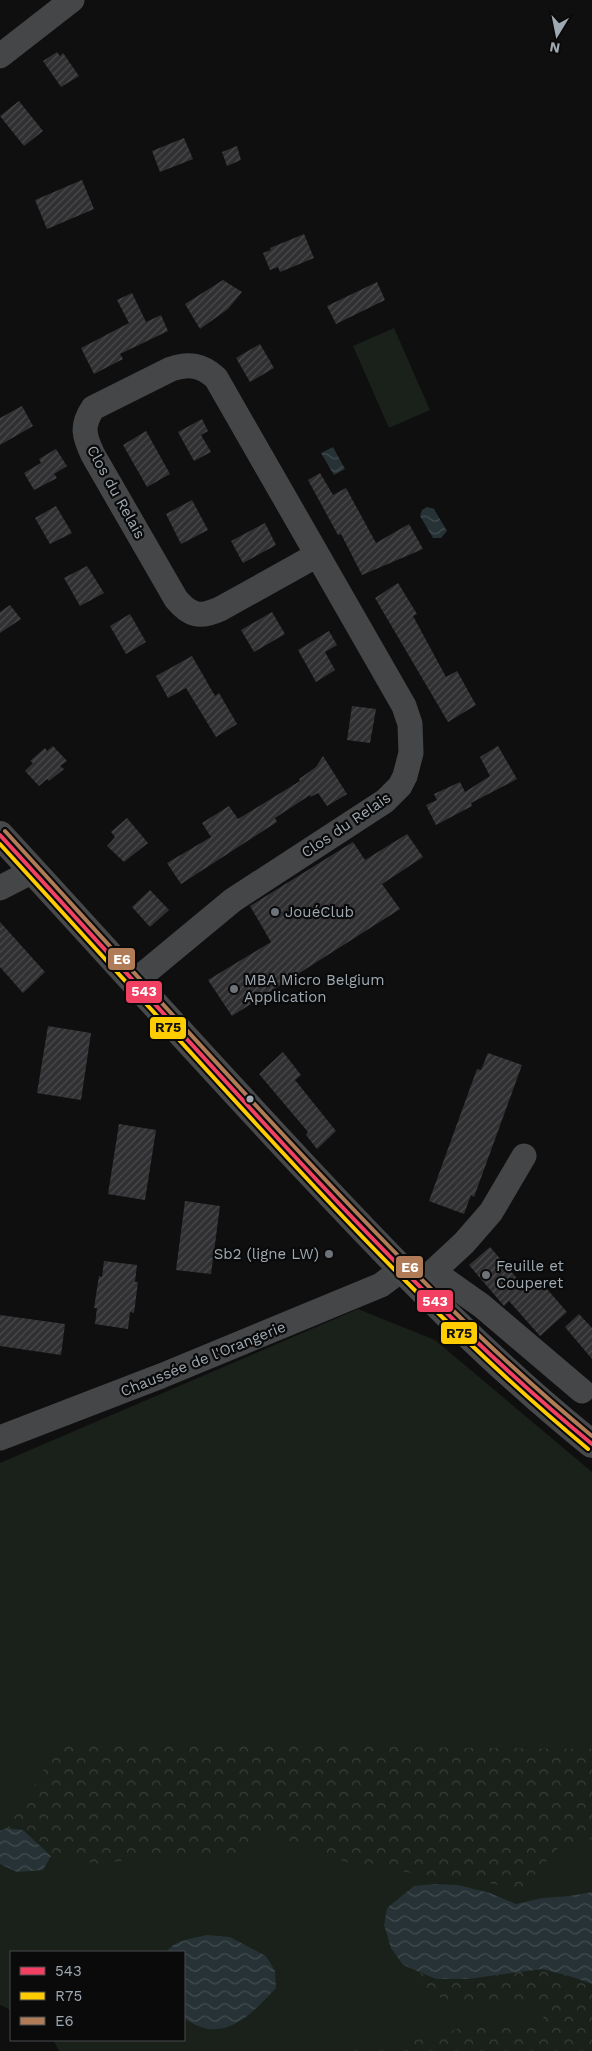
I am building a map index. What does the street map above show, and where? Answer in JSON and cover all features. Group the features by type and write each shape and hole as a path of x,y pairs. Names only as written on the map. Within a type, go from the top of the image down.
{"main road":[{"path":"0,835 134,982 511,1375 592,1444"}],"street":[{"path":"0,56 72,0"},
{"name":"Clos du Relais","path":"134,982 233,900 385,801 400,786 410,762 410,724 404,706 216,378 207,370 184,365 171,369 93,408 86,420 86,440 93,455 176,598 182,606 192,613 206,615 220,609 317,555"},
{"path":"0,888 33,871"},
{"name":"Chaussée de l'Orangerie","path":"0,1438 161,1376 380,1285 418,1276 464,1243 491,1212 524,1156"},
{"path":"418,1276 482,1306 582,1391"}],"green space":[{"path":"394,328 430,410 389,428 353,346"},
{"path":"358,1309 435,1340 592,1472 592,2051 59,2051 54,2041 185,2041 185,1951 10,1951 10,2010 0,2005 0,1463"},
{"path":"228,1741 388,1747 592,1749 592,1839 559,1847 523,1888 354,1865 303,1845 266,1834 238,1854 203,1859 172,1855 99,1864 51,1856 23,1830 7,1828 61,1743"},
{"path":"542,1969 592,1984 592,2051 331,2051 347,2045 378,2050 465,2027 537,2028 548,2010 530,2001 447,2000 415,1987 420,1973 436,1979 468,1979"}],"water":[{"path":"333,447 345,469 334,475 321,453"},
{"path":"427,507 434,509 447,531 441,538 433,538 420,516 422,510"},
{"path":"7,1828 23,1830 51,1856 43,1870 17,1872 0,1864 0,1831"},
{"path":"434,1884 458,1885 490,1893 516,1904 542,1898 592,1892 592,1984 542,1969 468,1979 436,1979 403,1965 391,1948 384,1925 387,1908 414,1886"},
{"path":"207,1935 230,1937 266,1956 275,1971 276,1988 245,2017 223,2028 211,2029 198,2026 185,2019 185,1951 168,1951 179,1942"}],"building":[{"path":"57,52 60,56 63,53 79,76 61,87 43,61"},
{"path":"19,101 43,131 24,146 0,116"},
{"path":"184,138 193,159 160,172 152,151"},
{"path":"237,146 241,160 227,166 222,152"},
{"path":"82,180 94,209 47,229 35,200"},
{"path":"304,234 314,258 280,272 278,267 270,270 263,253 271,250 270,248"},
{"path":"223,280 242,292 228,309 200,329 185,304"},
{"path":"377,282 385,300 336,324 327,306"},
{"path":"132,293 146,322 161,315 168,331 120,354 123,359 94,374 81,348 129,323 117,300"},
{"path":"260,344 274,368 250,382 236,358"},
{"path":"22,406 33,426 0,445 0,418"},
{"path":"202,419 208,431 201,435 211,452 194,461 178,432"},
{"path":"146,431 170,474 147,487 123,445"},
{"path":"56,449 67,466 54,474 57,478 34,490 24,473 41,463 39,459"},
{"path":"320,473 333,495 346,488 376,543 409,524 423,549 362,575 341,534 338,535 308,480"},
{"path":"192,500 208,530 181,544 166,514"},
{"path":"56,506 72,533 50,544 35,518"},
{"path":"265,523 276,545 243,563 231,541"},
{"path":"87,566 104,593 80,606 64,578"},
{"path":"398,583 417,614 413,616 446,677 457,671 476,705 448,722 375,598"},
{"path":"10,605 21,619 0,633 0,612"},
{"path":"272,612 285,634 254,652 241,630"},
{"path":"130,614 146,642 126,654 110,626"},
{"path":"329,631 337,645 325,652 335,670 316,682 298,650"},
{"path":"192,656 215,696 219,693 237,724 216,737 186,688 168,698 156,676"},
{"path":"352,706 376,709 370,743 347,740"},
{"path":"53,746 67,761 60,766 64,769 39,786 25,771 33,763 30,761 45,748 47,751"},
{"path":"498,746 517,779 471,803 472,806 436,825 426,805 437,800 434,794 460,782 465,792 490,776 480,757"},
{"path":"323,756 347,794 327,806 318,793 311,797 310,795 275,818 277,822 181,884 167,863 211,837 202,823 229,806 238,819 300,781 299,779 316,767"},
{"path":"127,818 148,843 124,862 107,846 115,837 111,832"},
{"path":"407,834 423,857 382,884 400,909 232,1016 208,980 271,942 250,906 353,842 365,860"},
{"path":"150,890 169,910 150,927 132,907"},
{"path":"0,922 45,972 23,993 0,967"},
{"path":"48,1026 91,1033 81,1100 37,1093"},
{"path":"283,1052 301,1075 295,1080 336,1131 317,1149 306,1135 308,1132 259,1074"},
{"path":"488,1053 522,1065 474,1197 471,1195 464,1214 429,1201 477,1069 481,1070"},
{"path":"119,1124 156,1130 145,1200 108,1194"},
{"path":"185,1201 220,1206 211,1274 176,1270"},
{"path":"490,1247 527,1290 539,1280 567,1312 540,1336 509,1301 504,1306 469,1265"},
{"path":"104,1261 137,1265 135,1282 138,1282 134,1313 130,1312 128,1329 95,1324 97,1308 94,1308 99,1276 102,1277"},
{"path":"579,1314 592,1328 592,1359 565,1327"},
{"path":"0,1315 65,1324 61,1355 0,1346"}],"transit line":[{"name":"E6","path":"5,831 252,1102 398,1256 473,1330 592,1436"},
{"name":"543","path":"0,835 339,1204 462,1328 592,1444"},
{"name":"R75","path":"0,844 258,1126 377,1252 501,1373 588,1449"}],"place":[{"name":"JouéClub","path":"275,912"},
{"name":"MBA Micro Belgium Application","path":"234,989"},
{"name":"Sb2 (ligne LW)","path":"329,1254"},
{"name":"Feuille et Couperet","path":"486,1275"}]}
